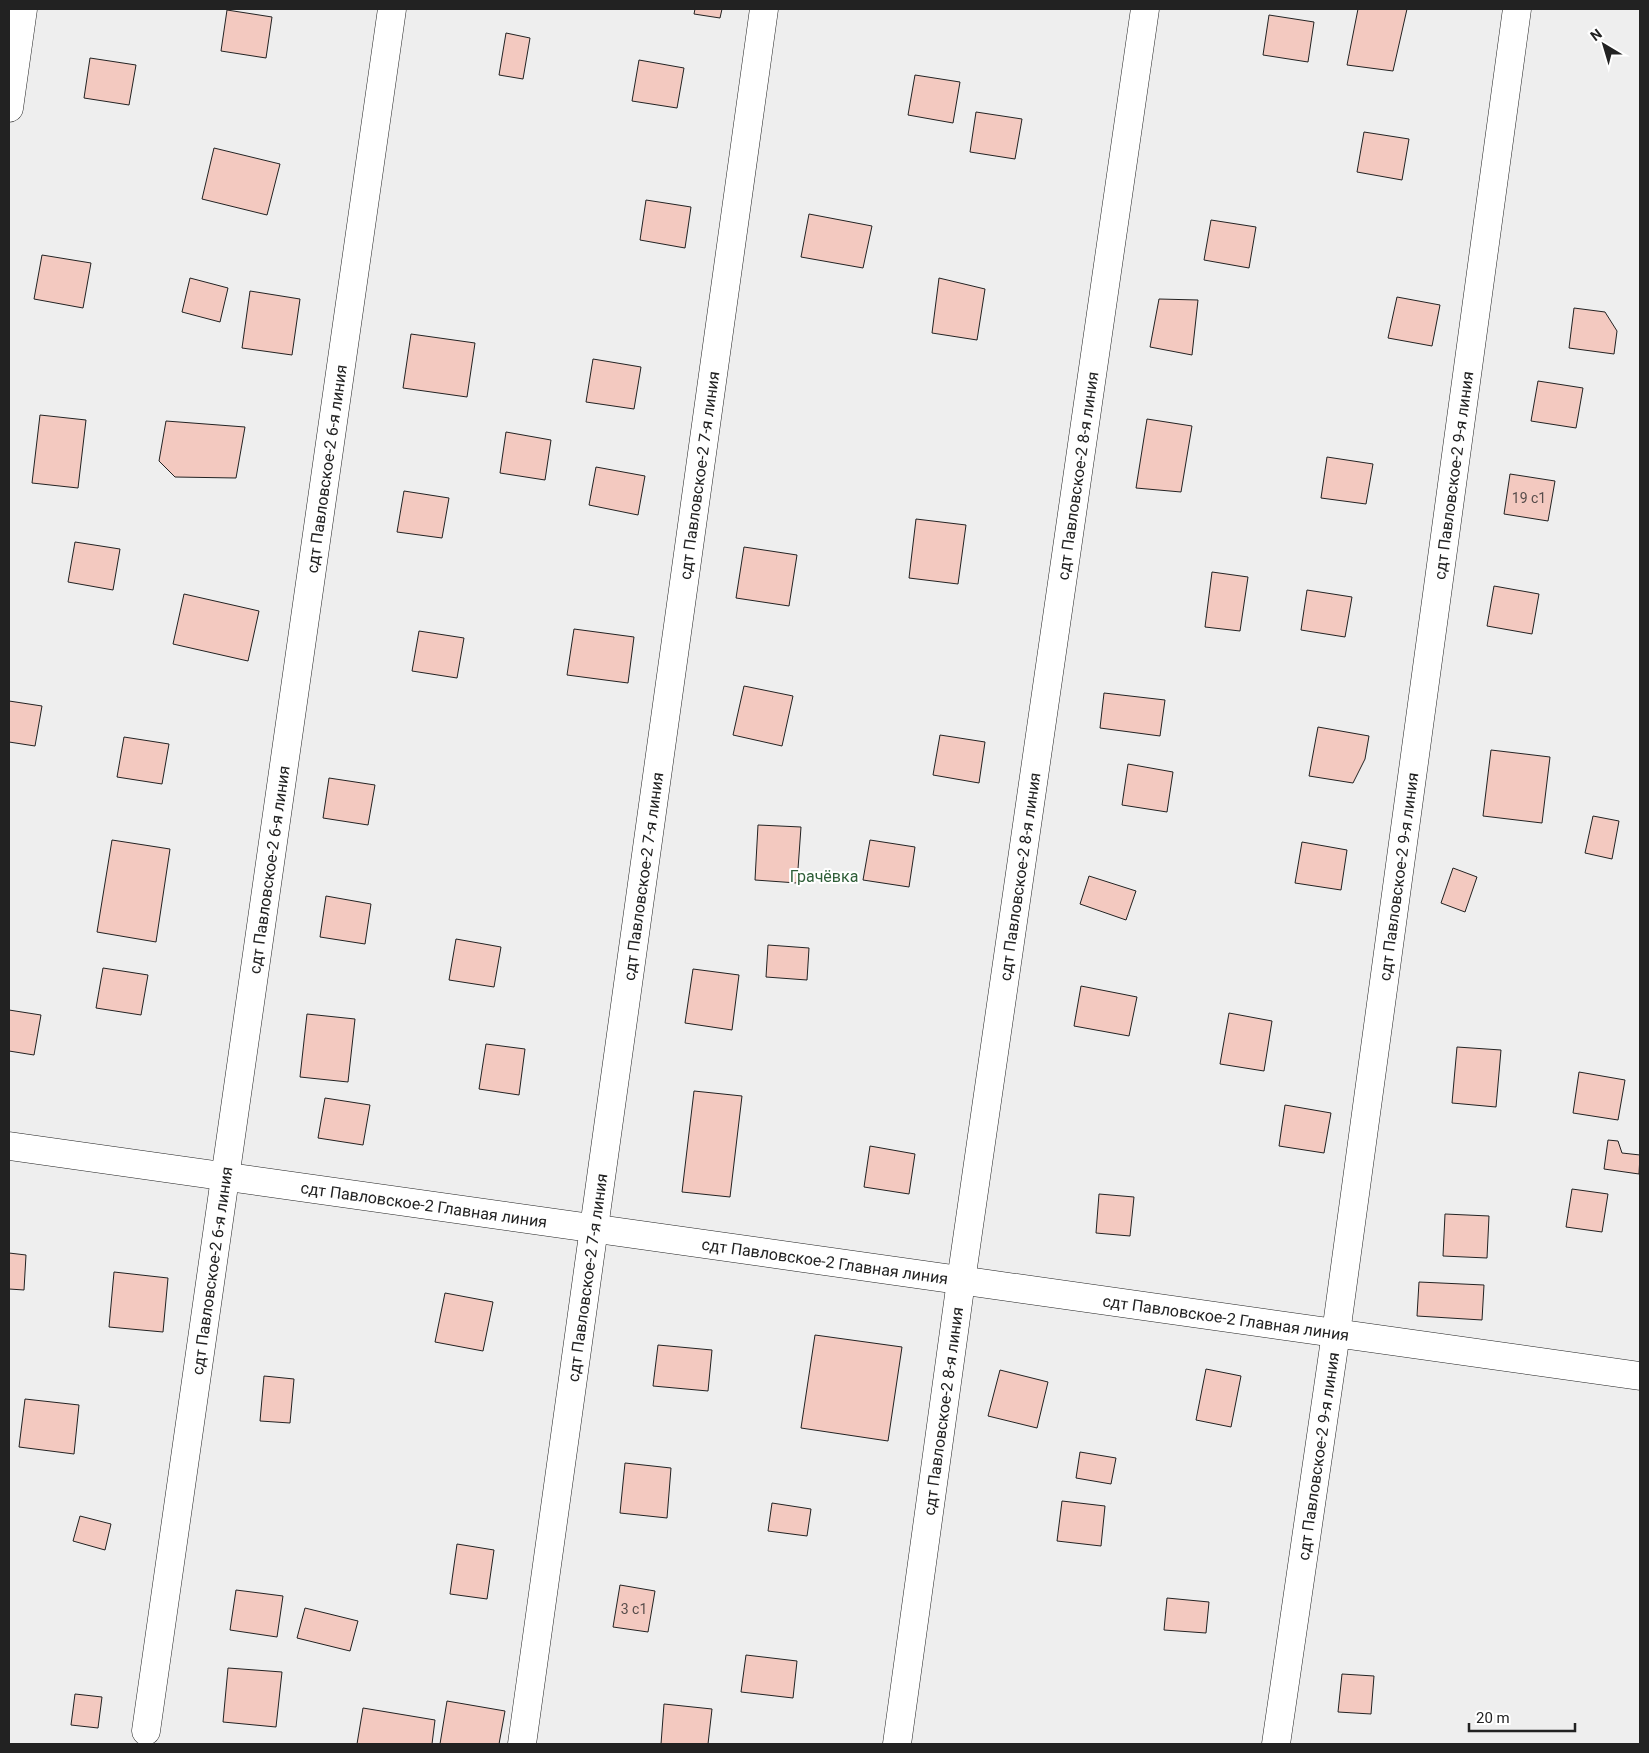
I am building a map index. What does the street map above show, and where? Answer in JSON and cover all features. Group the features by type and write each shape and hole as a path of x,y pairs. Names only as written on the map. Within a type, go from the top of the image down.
{"street":[{"path":"9,108 23,9"},
{"name":"сдт Павловское-2 6-я линия","path":"146,1731 392,9"},
{"name":"сдт Павловское-2 7-я линия","path":"522,1744 764,9"},
{"name":"сдт Павловское-2 8-я линия","path":"897,1744 961,1281 1145,9"},
{"name":"сдт Павловское-2 9-я линия","path":"1276,1744 1336,1333 1517,9"},
{"name":"сдт Павловское-2 Главная линия","path":"9,1146 1640,1376"}],"green space":[{"name":"Грачёвка","path":"9,9 1640,9 1640,1744 9,1744"}],"building":[{"path":"695,9 722,9 720,18 694,14"},
{"path":"1358,9 1407,9 1393,71 1347,65"},
{"path":"227,10 272,17 266,58 221,51"},
{"path":"1269,15 1314,22 1308,62 1263,55"},
{"path":"506,33 530,38 523,79 499,75"},
{"path":"90,58 136,65 129,105 84,98"},
{"path":"639,60 684,68 677,108 632,101"},
{"path":"915,75 960,82 953,123 908,115"},
{"path":"976,112 1022,119 1015,159 970,152"},
{"path":"1364,132 1409,139 1402,180 1357,172"},
{"path":"214,148 280,164 267,215 202,199"},
{"path":"646,200 691,207 685,248 640,240"},
{"path":"809,214 872,226 863,268 801,257"},
{"path":"1211,220 1256,227 1249,268 1204,260"},
{"path":"42,255 91,263 83,308 34,299"},
{"path":"190,278 228,288 220,322 182,312"},
{"path":"939,278 985,289 977,340 932,333"},
{"path":"250,291 300,299 292,355 242,348"},
{"path":"1397,297 1440,305 1432,346 1388,338"},
{"path":"1159,299 1198,300 1192,355 1150,347"},
{"path":"1574,308 1605,312 1617,331 1614,354 1569,348"},
{"path":"411,334 475,343 467,397 403,388"},
{"path":"593,359 641,367 634,409 586,402"},
{"path":"1538,381 1583,388 1576,428 1531,421"},
{"path":"40,415 86,420 78,488 32,483"},
{"path":"1147,419 1192,426 1181,492 1136,488"},
{"path":"166,421 245,427 236,478 175,477 159,461"},
{"path":"506,432 551,440 545,480 500,473"},
{"path":"1327,457 1373,464 1366,504 1321,498"},
{"path":"596,467 645,476 638,515 589,505"},
{"path":"1510,474 1555,481 1548,521 1504,514"},
{"path":"404,491 449,498 442,538 397,532"},
{"path":"916,519 966,525 958,584 909,578"},
{"path":"75,542 120,549 113,590 68,582"},
{"path":"744,547 797,555 789,606 736,598"},
{"path":"1212,572 1248,577 1240,631 1205,627"},
{"path":"1494,586 1539,594 1532,634 1487,626"},
{"path":"1307,590 1352,597 1345,637 1301,630"},
{"path":"184,594 259,611 248,661 173,644"},
{"path":"574,629 634,637 628,683 567,675"},
{"path":"419,631 464,638 457,678 412,671"},
{"path":"744,686 793,696 782,746 733,735"},
{"path":"1104,693 1165,700 1160,736 1100,728"},
{"path":"9,701 42,706 35,746 9,742"},
{"path":"1318,727 1369,736 1365,759 1353,783 1309,776"},
{"path":"940,735 985,742 979,783 933,775"},
{"path":"124,737 169,744 162,784 117,777"},
{"path":"1491,750 1550,757 1542,823 1483,816"},
{"path":"1128,764 1173,772 1167,812 1122,805"},
{"path":"329,778 375,785 368,825 323,818"},
{"path":"1593,816 1619,821 1612,859 1585,853"},
{"path":"758,825 801,827 797,883 755,880"},
{"path":"112,840 170,849 156,942 97,932"},
{"path":"870,840 915,847 909,887 863,880"},
{"path":"1302,842 1347,850 1341,890 1295,883"},
{"path":"1453,868 1477,877 1465,912 1441,903"},
{"path":"1089,876 1136,891 1126,920 1080,904"},
{"path":"326,896 371,904 365,944 320,937"},
{"path":"456,939 501,947 494,987 449,980"},
{"path":"768,945 809,948 807,980 766,977"},
{"path":"103,968 148,975 141,1015 96,1008"},
{"path":"693,969 739,975 732,1030 685,1023"},
{"path":"1081,986 1137,997 1129,1036 1074,1026"},
{"path":"9,1010 41,1015 34,1055 9,1051"},
{"path":"1229,1013 1272,1021 1264,1071 1220,1064"},
{"path":"307,1014 355,1019 348,1082 300,1077"},
{"path":"486,1044 525,1049 519,1095 479,1089"},
{"path":"1457,1047 1501,1050 1496,1107 1452,1103"},
{"path":"1579,1072 1625,1080 1618,1120 1573,1113"},
{"path":"694,1091 742,1096 730,1197 682,1192"},
{"path":"325,1098 370,1105 363,1145 318,1138"},
{"path":"1285,1105 1331,1113 1324,1153 1279,1146"},
{"path":"1608,1140 1618,1141 1622,1153 1640,1155 1639,1174 1604,1169"},
{"path":"870,1146 915,1154 909,1194 864,1187"},
{"path":"1572,1189 1608,1194 1602,1232 1566,1227"},
{"path":"1099,1194 1134,1197 1130,1236 1096,1233"},
{"path":"1445,1214 1489,1216 1487,1258 1443,1256"},
{"path":"9,1253 26,1255 24,1290 9,1289"},
{"path":"114,1272 168,1278 163,1332 109,1327"},
{"path":"1419,1282 1484,1285 1482,1320 1417,1316"},
{"path":"445,1293 493,1302 483,1351 435,1342"},
{"path":"815,1335 902,1347 888,1441 801,1428"},
{"path":"658,1345 712,1350 708,1391 653,1386"},
{"path":"1206,1369 1241,1376 1231,1427 1196,1420"},
{"path":"1000,1370 1048,1382 1037,1428 988,1416"},
{"path":"264,1376 294,1379 290,1423 260,1421"},
{"path":"25,1399 79,1405 74,1454 19,1447"},
{"path":"1080,1452 1116,1458 1111,1484 1076,1478"},
{"path":"625,1463 671,1468 667,1518 620,1513"},
{"path":"1062,1501 1105,1506 1101,1546 1057,1541"},
{"path":"772,1503 811,1509 807,1536 768,1531"},
{"path":"80,1516 111,1524 105,1550 73,1541"},
{"path":"457,1544 494,1550 487,1599 450,1594"},
{"path":"620,1585 655,1591 648,1632 613,1627"},
{"path":"236,1590 283,1596 277,1637 230,1630"},
{"path":"1167,1598 1209,1602 1206,1633 1164,1630"},
{"path":"305,1608 358,1621 350,1651 297,1638"},
{"path":"746,1655 797,1661 793,1698 741,1692"},
{"path":"228,1668 282,1672 276,1727 223,1722"},
{"path":"1342,1674 1374,1676 1371,1714 1338,1712"},
{"path":"75,1694 102,1697 98,1728 71,1725"},
{"path":"447,1701 505,1711 499,1744 440,1744"},
{"path":"664,1704 712,1709 708,1744 661,1744"},
{"path":"363,1708 435,1720 432,1744 357,1744"}]}
